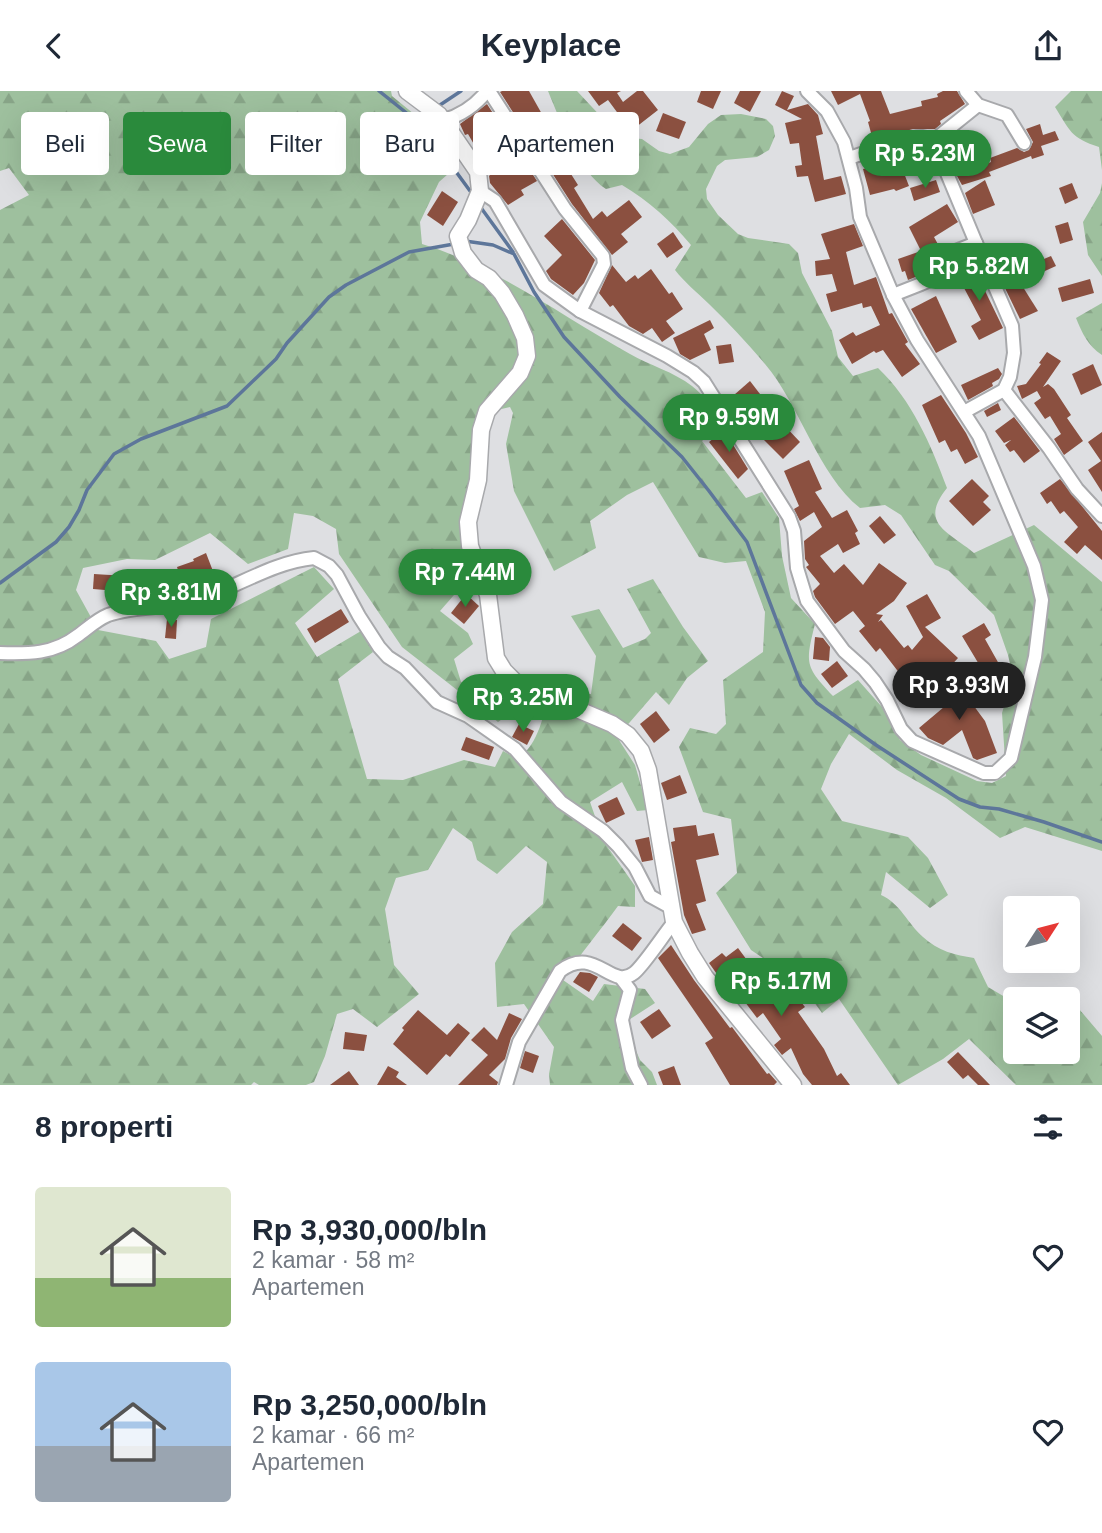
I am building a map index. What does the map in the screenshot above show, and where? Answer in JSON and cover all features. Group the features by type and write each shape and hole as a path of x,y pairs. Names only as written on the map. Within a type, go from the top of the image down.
{"street":[{"path":"408,91 434,112"},
{"path":"459,114 477,103 488,91 565,209 603,256 604,264 580,311"},
{"path":"480,191 495,201 544,285 580,311 667,356 704,382 789,517 797,568 807,601 844,651 875,682 901,729 912,741 923,747 984,773 995,773 1011,758 1035,657 1042,600 1034,566 979,436 917,340 893,295 860,217 844,142 827,111 807,91"},
{"path":"966,91 978,105 1007,115 1024,143"},
{"path":"932,142 978,105"},
{"path":"849,158 921,137 932,142 1012,326 1014,353 1010,377 1004,390 964,412"},
{"path":"459,143 478,172 480,191 458,236 463,253 502,293 525,338 527,356 520,373 487,411 481,431 478,480 468,521 470,546 488,595 496,658 516,683 612,724 628,735 641,751 648,770 672,914 690,953 705,977 793,1085"},
{"path":"893,295 928,281 933,275 930,263 933,260 976,243"},
{"path":"1004,390 1049,447 1077,489 1102,516"},
{"path":"0,653 37,653 53,649 66,644 108,615 195,601 263,573 314,558 329,566 337,575 359,616 388,657 405,667 437,702 468,716 515,749 561,802 603,831 618,846 635,867 650,896 672,914"},
{"path":"621,978 636,972 672,914"},
{"path":"506,1085 519,1042 560,971 582,961 621,978 630,990 622,1020 632,1067 640,1085"}],"green space":[{"path":"0,91 391,91 392,96 411,112 360,112 360,175 447,175 439,182 420,222 422,244 503,279 630,354 685,381 696,390 722,423 702,441 746,498 762,492 779,518 782,556 791,598 815,624 809,656 812,671 817,678 833,696 858,680 882,707 900,740 921,755 977,781 992,783 1006,776 1002,713 1013,677 994,615 949,571 935,565 901,515 885,505 860,508 845,494 832,477 789,399 765,364 675,270 691,245 659,212 632,191 622,185 606,189 591,175 639,175 639,139 659,151 670,154 689,147 708,124 721,115 741,114 766,119 773,126 775,136 769,150 757,157 725,160 717,166 706,189 707,199 718,215 738,234 789,244 798,253 802,273 832,331 838,357 853,376 878,368 901,394 927,440 947,488 935,510 940,526 974,553 1034,525 1102,582 1102,851 1025,827 1000,838 946,798 897,770 849,734 831,764 821,789 842,821 908,837 928,858 948,895 930,908 886,872 881,895 894,903 917,932 929,942 947,952 974,958 988,987 1003,996 1003,1064 1080,1064 1080,1010 1102,1036 1102,1085 1016,1085 969,1039 943,1059 898,1085 839,999 822,1013 800,983 751,950 716,893 737,873 731,819 703,812 679,747 690,728 716,734 726,724 723,680 763,652 765,612 746,561 725,563 699,557 653,482 627,495 590,521 596,548 554,571 514,491 506,444 513,413 510,407 493,411 472,476 472,565 468,579 440,611 468,633 473,644 454,659 461,682 498,677 525,703 498,722 402,647 339,554 336,529 313,516 294,513 288,549 248,564 210,533 155,560 127,559 83,568 76,590 98,630 156,641 169,659 206,647 211,619 314,567 334,589 295,623 317,657 361,631 373,652 338,679 367,779 403,780 464,760 495,767 503,751 518,759 536,737 549,690 591,694 596,656 571,616 599,609 623,648 645,639 651,633 627,589 653,579 708,661 687,678 669,705 656,692 617,737 635,765 648,810 637,811 622,782 590,802 604,842 635,886 635,907 618,906 563,980 593,1001 604,984 645,989 655,1003 624,1023 640,1060 652,1072 657,1085 550,1085 549,1074 554,1047 524,1004 497,1007 495,963 512,932 543,904 547,862 526,846 497,874 477,860 472,842 453,828 428,870 396,878 385,909 394,965 419,994 377,1027 353,1009 337,1014 314,1082 306,1085 259,1085 254,1082 251,1085 0,1085 0,210 29,195 9,168 0,171"},
{"path":"548,91 577,91 597,112 556,112"},
{"path":"1071,91 1102,91 1102,170 1099,147 1072,133 1055,107"},
{"path":"1102,183 1102,276 1088,255 1083,222 1100,193"},
{"path":"1102,303 1102,355 1086,339 1076,318"}],"building":[{"path":"529,91 541,112 513,112 500,92"},
{"path":"588,91 621,91 617,93 623,102 637,91 643,91 658,110 639,125 639,112 617,112 608,100 599,106"},
{"path":"701,91 721,91 713,109 697,102"},
{"path":"740,91 761,91 750,112 734,103"},
{"path":"782,91 794,96 787,110 808,104 818,115 823,134 816,136 824,180 841,176 846,194 815,202 808,176 797,177 795,166 802,165 799,143 790,144 785,123 802,119 775,105"},
{"path":"831,91 881,91 890,114 922,106 921,101 938,97 937,94 943,91 957,91 965,104 940,121 941,124 935,129 913,129 873,140 868,122 870,121 860,94 838,105"},
{"path":"487,104 492,112 476,112"},
{"path":"663,113 686,122 679,139 656,131"},
{"path":"473,114 473,143 468,134 465,135 460,124"},
{"path":"1040,124 1043,135 1055,131 1059,140 1041,146 1044,155 1032,159 1031,156 989,172 991,176 962,185 957,176 991,162 990,158 1017,148 1024,152 1029,150 1033,142 1026,129"},
{"path":"879,165 882,176 902,168 909,186 870,195 863,169"},
{"path":"533,175 537,181 521,190 524,195 508,205 490,183 489,176"},
{"path":"553,175 572,175 578,185 574,188 593,219 602,211 607,217 629,200 642,217 621,234 628,242 612,255 572,204"},
{"path":"936,180 940,192 914,201 910,188"},
{"path":"985,180 995,205 973,214 965,193"},
{"path":"1072,183 1078,198 1065,204 1059,188"},
{"path":"442,191 458,202 443,226 427,215"},
{"path":"947,204 958,222 934,237 940,248 929,252 920,260 923,274 908,280 898,259 921,251 909,227"},
{"path":"562,219 595,260 584,283 573,295 551,279 546,271 562,255 544,236"},
{"path":"1068,222 1073,240 1060,244 1055,226"},
{"path":"854,224 863,246 846,252 854,285 876,277 889,314 892,313 908,342 905,344 920,364 902,377 883,350 876,353 874,351 852,364 839,340 853,332 856,336 880,325 871,306 863,308 862,303 831,312 826,294 837,291 832,274 816,276 815,261 830,259 821,234"},
{"path":"673,232 683,247 667,258 657,244"},
{"path":"1051,256 1056,266 1036,275 1032,264"},
{"path":"972,264 1003,328 979,340 971,326 981,320 955,271"},
{"path":"612,265 626,282 635,275 638,279 651,269 683,309 666,321 675,333 662,342 652,328 643,334 629,326 613,305 610,307 599,293"},
{"path":"1016,276 1038,311 1020,319 1003,284"},
{"path":"1090,279 1094,293 1062,302 1058,288"},
{"path":"936,296 957,342 936,353 911,309"},
{"path":"710,320 714,328 704,334 711,350 690,360 680,354 673,338"},
{"path":"731,344 734,362 719,364 716,346"},
{"path":"1047,352 1061,361 1043,387 1048,384 1054,389 1071,415 1067,418 1083,441 1064,455 1054,439 1061,434 1050,416 1045,419 1034,403 1041,398 1037,391 1022,399 1017,386 1026,384"},
{"path":"1093,364 1102,385 1081,395 1072,374"},
{"path":"998,368 1002,374 992,383 993,386 968,400 961,385"},
{"path":"750,381 760,394 744,407 734,395"},
{"path":"941,395 978,457 965,464 957,449 951,452 945,440 939,443 922,405"},
{"path":"998,403 1001,410 987,417 984,411"},
{"path":"774,407 787,420 783,424 800,442 783,459 752,428"},
{"path":"1014,417 1040,451 1024,463 1014,450 1010,452 1005,445 1011,440 1004,443 995,431"},
{"path":"724,430 748,469 738,479 709,442"},
{"path":"1102,432 1102,492 1088,470 1101,461 1088,442"},
{"path":"809,460 822,489 815,492 832,518 847,510 858,531 855,533 860,544 843,553 838,544 820,556 834,573 844,564 863,585 879,563 907,583 894,601 876,614 883,615 878,622 881,620 904,648 908,645 912,650 923,637 906,606 927,594 941,618 925,627 958,658 945,672 935,663 919,673 927,684 912,695 904,685 907,683 880,648 876,652 859,631 865,626 853,611 835,624 815,597 813,591 820,584 806,567 809,565 805,559 804,541 822,527 814,512 800,521 794,509 799,506 784,471"},
{"path":"972,479 989,496 983,502 991,510 973,526 949,501"},
{"path":"1060,479 1102,531 1102,560 1085,545 1077,554 1064,542 1078,527 1064,511 1060,514 1051,501 1047,504 1040,493"},
{"path":"880,516 896,535 884,544 869,526"},
{"path":"206,553 216,579 184,590 177,567"},
{"path":"94,574 142,577 141,593 93,589"},
{"path":"466,594 479,606 464,624 451,613"},
{"path":"341,609 349,622 315,643 307,629"},
{"path":"167,619 177,620 176,639 165,638"},
{"path":"984,623 991,635 985,639 999,664 993,667 1000,682 992,686 962,636"},
{"path":"815,637 823,638 830,647 829,661 813,659"},
{"path":"837,661 848,676 832,688 821,674"},
{"path":"954,679 985,721 997,753 977,760 973,758 962,730 943,745 928,738 919,728 944,707 934,694"},
{"path":"656,711 670,730 654,743 640,724"},
{"path":"519,724 534,731 527,745 512,737"},
{"path":"466,737 494,747 489,760 461,750"},
{"path":"680,775 687,793 667,800 661,783"},
{"path":"617,797 625,814 606,823 598,806"},
{"path":"696,825 698,836 714,833 719,855 696,860 706,901 696,904 706,930 692,934 684,915 671,842 675,841 673,828"},
{"path":"649,837 653,860 642,862 635,840"},
{"path":"623,923 642,938 632,951 612,936"},
{"path":"671,945 730,1028 732,1027 767,1074 777,1082 774,1085 730,1085 705,1043 713,1038 658,958"},
{"path":"738,948 761,979 771,971 787,990 790,988 805,1007 798,1012 824,1049 837,1076 841,1073 850,1085 812,1085 803,1074 791,1048 782,1055 774,1045 781,1039 763,1013 757,1018 739,994 749,987 736,971 726,979 723,974 719,977 709,963 722,953 726,957"},
{"path":"580,972 598,977 589,992 573,982"},
{"path":"659,1009 671,1026 652,1039 640,1022"},
{"path":"418,1010 447,1035 458,1023 470,1033 450,1057 446,1054 427,1075 393,1044 404,1030 402,1028"},
{"path":"509,1013 522,1019 511,1038 505,1059 489,1075 498,1082 497,1085 458,1085 488,1055 471,1040 484,1027 497,1040"},
{"path":"345,1032 367,1035 364,1051 343,1049"},
{"path":"525,1051 539,1056 533,1073 520,1068"},
{"path":"958,1052 990,1085 978,1085 968,1075 963,1079 947,1062"},
{"path":"388,1066 399,1072 396,1077 407,1085 377,1085"},
{"path":"674,1066 681,1085 663,1085 658,1072"},
{"path":"349,1071 359,1085 330,1085"}],"waterway":[{"path":"379,91 414,119 473,195"},
{"path":"437,107 461,91"},
{"path":"479,205 513,252"},
{"path":"465,241 493,245 514,254 534,292 564,337 620,397 682,457 709,491 747,542 801,685 817,703 959,799 980,807 999,809 1044,822 1102,842"},
{"path":"0,583 56,542 69,527 87,490 114,454 141,439 227,406 276,359 329,297 346,285 409,252 454,244"}]}
